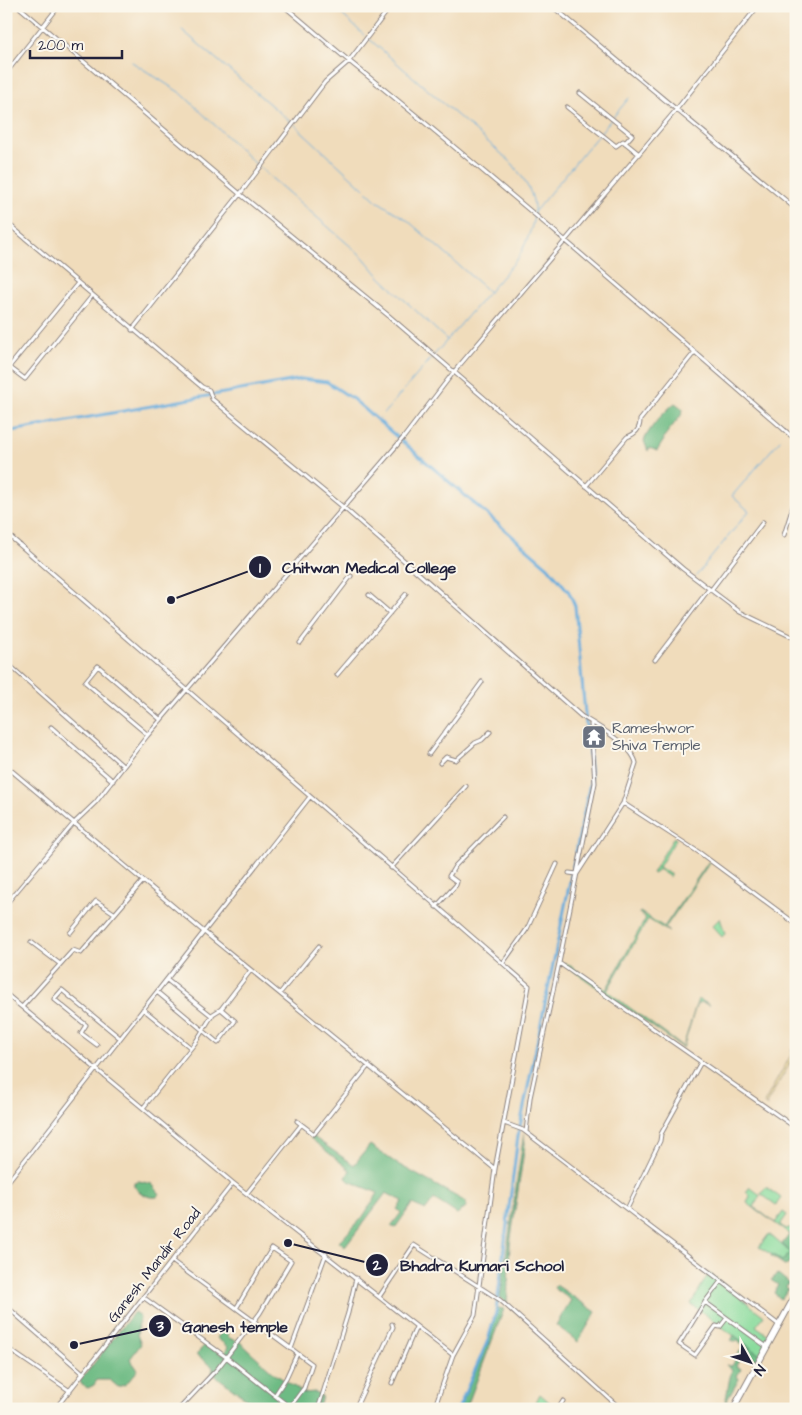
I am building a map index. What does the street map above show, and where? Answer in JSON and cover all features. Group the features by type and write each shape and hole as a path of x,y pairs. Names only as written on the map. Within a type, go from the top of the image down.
{"main road":[{"path":"734,1409 796,1294"}],"street":[{"path":"18,6 710,590 740,612 796,639"},
{"path":"6,73 59,6"},
{"path":"284,6 565,240 796,440"},
{"path":"132,330 326,82 348,61 391,6"},
{"path":"552,6 796,208"},
{"path":"6,904 74,823 113,781 148,735 187,692 404,437 453,373 676,110 758,6"},
{"path":"580,92 632,135 625,143"},
{"path":"567,107 616,146 623,141 639,154"},
{"path":"6,222 132,330 209,391 211,396 343,507 581,716 613,738 635,759 635,771 623,803 576,874"},
{"path":"78,283 9,367 25,379 92,296"},
{"path":"586,486 627,437 634,434 640,426 640,420 694,353"},
{"path":"784,535 796,496"},
{"path":"655,660 762,522"},
{"path":"6,533 309,798 529,986 530,993 495,1169 475,1315 453,1355 434,1409"},
{"path":"300,643 351,576"},
{"path":"338,675 406,594"},
{"path":"369,595 390,613"},
{"path":"6,662 123,766"},
{"path":"148,735 85,682 98,666 161,720"},
{"path":"429,754 482,682"},
{"path":"524,1131 560,964 594,783 590,722"},
{"path":"51,727 113,781"},
{"path":"440,763 446,757 456,760 474,743 482,740 490,732"},
{"path":"6,766 203,931 495,1169"},
{"path":"391,868 466,786"},
{"path":"6,1184 309,798"},
{"path":"623,803 700,853 796,924"},
{"path":"436,907 456,885 457,882 449,876 455,866 503,817"},
{"path":"503,963 527,929 557,864"},
{"path":"569,873 576,874"},
{"path":"22,1007 73,950 81,953 143,881"},
{"path":"70,933 96,901 114,913"},
{"path":"31,942 60,964"},
{"path":"280,993 319,946"},
{"path":"560,964 796,1128"},
{"path":"143,1108 191,1048 212,1016 221,1009 251,970"},
{"path":"167,980 212,1016"},
{"path":"97,1045 81,1033 86,1025 54,999 62,990 120,1038"},
{"path":"157,992 218,1043 235,1021 221,1009"},
{"path":"6,994 233,1183 453,1355"},
{"path":"143,1010 191,1048"},
{"path":"627,1209 660,1141 660,1134 701,1062"},
{"path":"297,1121 314,1134 369,1065"},
{"path":"504,1123 524,1131 779,1325"},
{"path":"247,1193 301,1124"},
{"name":"Ganesh Mandir Road","path":"55,1409 233,1183"},
{"path":"379,1297 414,1245 500,1300 621,1409"},
{"path":"178,1409 218,1368 254,1320 291,1261 272,1248 237,1307"},
{"path":"290,1348 326,1254"},
{"path":"143,1297 226,1357 291,1408 304,1388 312,1364 172,1261"},
{"path":"318,1409 348,1313 356,1278"},
{"path":"721,1281 705,1302 679,1344 695,1355 716,1326 720,1327 727,1318"},
{"path":"705,1302 767,1347"},
{"path":"7,1308 84,1373"},
{"path":"355,1409 388,1339 393,1327 392,1324"},
{"path":"392,1383 416,1327"},
{"path":"10,1350 70,1391"},
{"path":"275,1395 286,1378 297,1354"},
{"path":"558,1409 563,1401"},
{"path":"59,1404 65,1409"}],"green space":[{"path":"675,403 683,409 682,414 663,438 664,440 657,451 650,448 648,451 644,441 646,436 657,421"},
{"path":"674,837 676,839 659,867 671,875 670,877 658,869 654,874 652,873"},
{"path":"709,861 665,928 669,932 648,919 607,991 683,1047 692,1017 683,1048 564,964 566,963 606,990 646,918 640,912 664,927"},
{"path":"720,918 725,934 722,937 712,926"},
{"path":"698,999 710,1005 700,1002 696,1005"},
{"path":"524,1133 525,1144 510,1244 507,1304 500,1298"},
{"path":"312,1136 354,1165 370,1145 396,1163 466,1202 466,1207 457,1214 434,1199 426,1210 412,1204 395,1228 391,1226 401,1213 397,1209 403,1201 386,1193 345,1247 339,1242 362,1218 378,1193 349,1181 346,1178 350,1170 310,1138"},
{"path":"139,1181 152,1184 160,1194 157,1197 150,1197 139,1191 134,1186 134,1182"},
{"path":"750,1187 760,1195 754,1207 775,1223 783,1212 787,1215 780,1225 786,1229 796,1226 796,1230 790,1234 747,1203 750,1196 746,1192"},
{"path":"766,1187 781,1198 776,1205 761,1194"},
{"path":"769,1234 791,1253 782,1261 759,1247"},
{"path":"790,1234 796,1238 793,1252 796,1255 795,1267 789,1262 786,1266 771,1256 772,1254 782,1261 791,1253 782,1244"},
{"path":"709,1273 764,1316 756,1326 770,1336 760,1355 691,1304"},
{"path":"778,1274 789,1283 786,1287 788,1289 781,1299 774,1293 778,1285 771,1280"},
{"path":"556,1285 596,1312 578,1342 556,1325 571,1300 554,1288"},
{"path":"498,1308 504,1309 466,1409 459,1409 489,1341"},
{"path":"134,1312 140,1316 137,1335 141,1344 130,1359 138,1370 126,1384 118,1387 110,1380 97,1380 94,1385 88,1388 82,1385 80,1381"},
{"path":"225,1327 229,1338 240,1342 275,1374 304,1393 315,1392 322,1396 318,1409 260,1409 212,1373 213,1367 196,1354 205,1345 223,1355 228,1347 217,1338"},
{"path":"734,1335 760,1355 757,1360 744,1352 736,1366 741,1369 737,1376 739,1379 726,1402 732,1407 727,1409 724,1406 732,1370 726,1365 732,1366 740,1351 749,1349 738,1341 731,1341"},
{"path":"540,1394 557,1409 541,1409 535,1404"}],"sand":[{"path":"792,1049 796,1053 766,1104 767,1107 764,1103 791,1055"}],"waterway":[{"path":"333,6 365,36"},
{"path":"182,30 292,123"},
{"path":"368,38 511,162 528,187 534,208 531,229 519,257 384,413"},
{"path":"132,62 182,94 259,167"},
{"path":"535,211 629,98"},
{"path":"295,125 377,201 406,219 489,292"},
{"path":"261,169 363,257 380,277 447,340"},
{"path":"6,432 302,379 327,382 353,399 548,567 569,592 575,606 591,778 518,1136 496,1312 488,1340 458,1409"},
{"path":"696,576 749,511 732,496 780,440"}],"place":[{"name":"Chitwan Medical College","path":"171,600"},
{"name":"Rameshwor Shiva Temple","path":"594,737"},
{"name":"Bhadra Kumari School","path":"288,1243"},
{"name":"Ganesh temple","path":"74,1345"}]}
